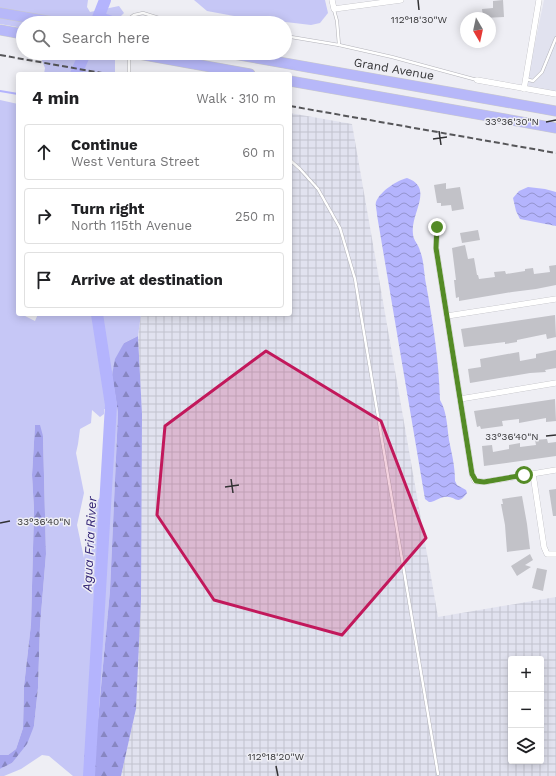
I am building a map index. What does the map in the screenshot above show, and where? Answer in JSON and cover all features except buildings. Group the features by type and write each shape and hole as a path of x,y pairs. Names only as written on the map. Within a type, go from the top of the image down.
{"highway":[{"path":"0,13 20,16"},
{"path":"0,30 16,33"},
{"path":"173,60 239,72"},
{"name":"Grand Avenue","path":"268,60 556,111"},
{"path":"292,81 556,128"}],"street":[{"path":"332,0 334,9 401,0"},
{"path":"524,89 539,0"},
{"path":"477,80 556,94"},
{"path":"437,227 436,248 472,474 476,481 484,482 556,470"},
{"path":"446,316 556,299"},
{"path":"460,399 556,383"},
{"path":"533,474 544,547 547,554 556,554"}],"lane":[{"path":"334,9 339,45"},
{"path":"133,16 143,13 153,16"},
{"path":"292,37 339,45 392,57 477,80"},
{"path":"525,79 533,81 542,72 556,38"},
{"path":"128,60 129,72"},
{"path":"292,162 318,189 340,228 355,279 438,774"}],"highlighted area":[{"path":"266,351 381,421 426,538 342,635 214,600 157,515 165,426"}],"shaded area":[{"path":"0,0 88,0 87,7 90,12 119,6 124,13 121,16 16,16 16,27 0,24"},
{"path":"194,0 325,0 328,13 320,23 311,25 292,23 292,16 234,16 207,11"},
{"path":"544,0 556,0 556,92 526,86"},
{"path":"42,60 115,60 115,72 44,72 45,68"},
{"path":"0,100 16,104 16,316 25,316 35,321 37,316 141,316 138,336 124,343 112,375 118,413 110,590 98,720 84,756 91,776 73,776 49,756 42,755 21,769 4,776 0,776 0,769 12,763 34,726 38,688 40,626 46,554 43,436 35,425 32,475 34,510 31,624 24,686 23,728 16,749 8,755 0,755","holes":["104,409 114,410 111,483 92,508 88,525 84,558 77,525 84,493 76,453 80,429 91,423 92,410 100,417 104,414"]},
{"path":"292,113 352,124 438,617 556,597 556,776 121,776 136,709 142,414 138,336 141,316 292,316"}],"green space":[{"path":"138,336 142,414 141,599 136,709 121,776 91,776 84,756 98,720 110,590 118,413 112,375 115,359 124,343"},
{"path":"35,425 40,425 43,436 46,554 40,626 38,688 34,726 27,744 12,763 0,769 0,755 8,755 16,749 23,728 24,686 31,624 34,510 32,475"}],"water":[{"path":"407,178 415,182 419,188 420,195 413,226 413,236 423,263 435,342 440,400 446,419 454,465 455,481 457,485 466,490 467,493 464,497 458,500 444,497 433,502 429,502 425,499 377,215 376,202 381,194 394,184"},
{"path":"528,187 556,192 556,226 520,219 516,211 513,198 519,191"}],"waterway":[{"name":"Agua Fria River","path":"99,16 105,0"},
{"path":"100,13 109,16"},
{"name":"Agua Fria River","path":"77,72 82,60"},
{"path":"0,91 16,94"},
{"name":"Agua Fria River","path":"89,776 111,405 97,316"}],"railway":[{"path":"0,55 16,58"},
{"path":"28,60 96,72"},
{"path":"292,106 556,153"}],"route":[{"path":"437,227 436,248 472,474 476,481 484,482 524,475"}]}
